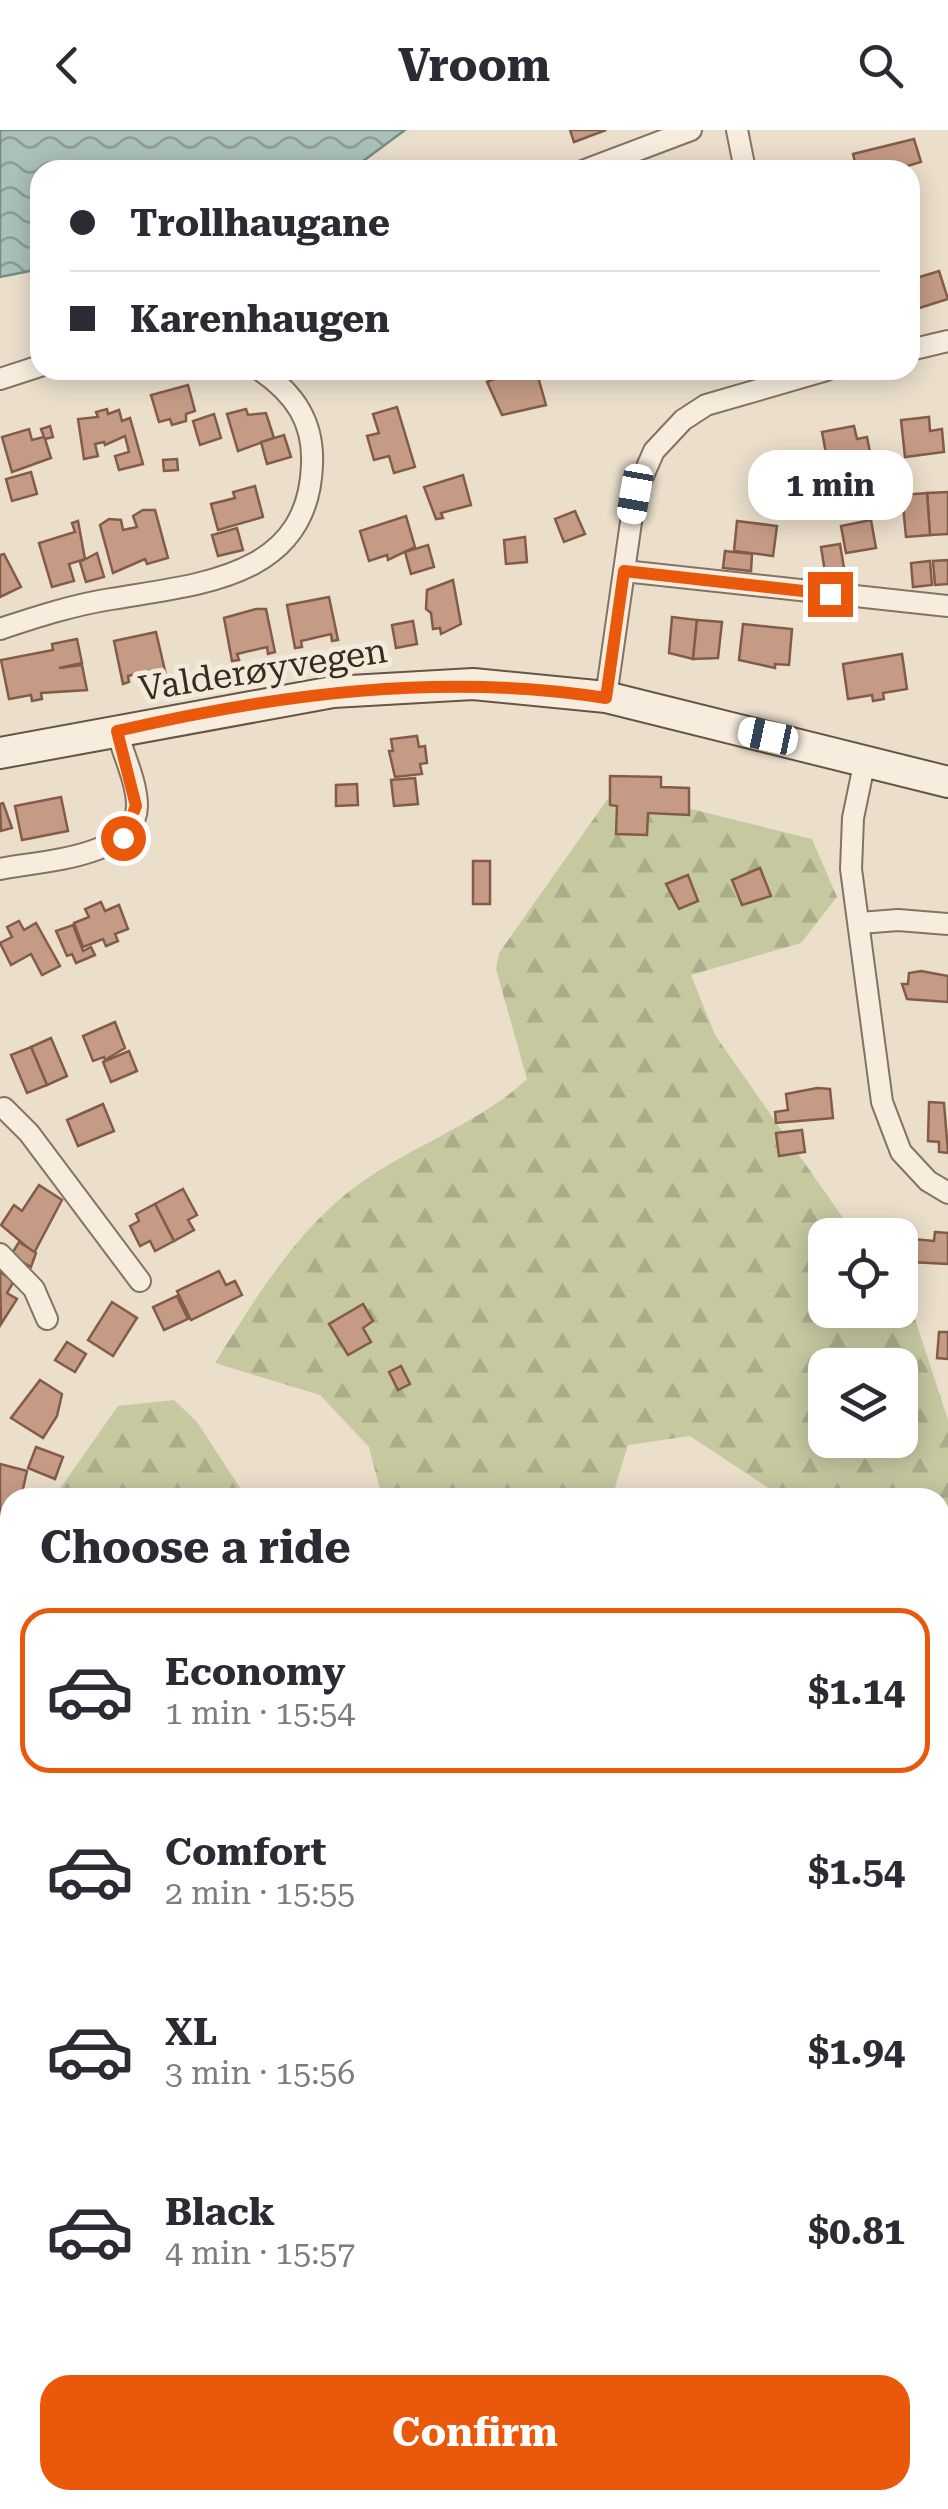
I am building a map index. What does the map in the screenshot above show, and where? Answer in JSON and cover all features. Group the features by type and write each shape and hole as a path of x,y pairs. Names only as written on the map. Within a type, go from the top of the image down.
{"main road":[{"name":"Valderøyvegen","path":"0,753 352,690 474,684 606,698 948,782"}],"street":[{"path":"611,160 690,130"},
{"path":"737,130 744,160"},
{"path":"920,348 948,342"},
{"path":"0,379 30,369"},
{"path":"0,629 76,606 210,582 254,565 292,534 312,473 310,433 292,397 272,380"},
{"path":"606,698 635,494 645,466 665,437 706,405 769,380"},
{"path":"624,571 948,606"},
{"path":"0,869 101,849 123,838 136,806 117,731"},
{"path":"865,760 851,842 886,1120 912,1167 948,1192"},
{"path":"860,923 898,920 948,924"},
{"path":"1,1106 14,1114 140,1281"},
{"path":"0,1254 34,1289 47,1319"}],"green space":[{"path":"614,790 812,839 837,897 801,943 691,975 715,1035 843,1218 808,1218 808,1328 918,1328 948,1420 948,1488 768,1488 690,1436 628,1445 615,1488 380,1488 369,1447 320,1395 215,1363 274,1273 326,1212 368,1178 485,1110 527,1079 496,969 499,953"},
{"path":"174,1400 197,1422 240,1488 60,1488 118,1406"}],"water":[{"path":"0,130 405,130 364,160 30,160 30,271 0,277"}],"building":[{"path":"570,130 606,130 574,142"},
{"path":"914,139 921,162 854,160 853,154"},
{"path":"939,271 948,299 920,308 920,277"},
{"path":"539,380 546,405 502,415 487,382"},
{"path":"188,385 195,411 186,414 186,421 172,425 170,419 159,422 151,395"},
{"path":"397,407 415,467 394,473 389,456 374,460 367,436 379,433 373,414"},
{"path":"107,409 108,414 119,410 122,421 130,418 143,464 119,470 115,456 129,452 125,436 105,445 95,444 98,456 84,459 78,419 98,417 96,412"},
{"path":"246,409 248,415 266,413 274,438 238,451 227,414"},
{"path":"214,414 221,438 200,445 193,421"},
{"path":"929,417 930,431 942,429 944,452 905,457 901,420"},
{"path":"50,426 53,437 45,439 51,458 12,472 2,437 29,429 32,440 44,437 41,429"},
{"path":"854,426 857,439 867,437 872,462 829,469 822,432"},
{"path":"284,435 291,457 267,464 261,442"},
{"path":"177,459 178,470 164,471 163,460"},
{"path":"884,468 886,480 865,484 863,471"},
{"path":"31,472 37,494 12,501 6,479"},
{"path":"463,475 471,505 441,513 443,518 436,519 424,487"},
{"path":"255,486 263,517 218,530 211,504 235,498 233,492"},
{"path":"948,492 948,534 930,535 927,493"},
{"path":"927,493 930,535 906,537 902,495"},
{"path":"143,510 155,510 168,558 147,564 145,559 113,573 100,525 109,519 121,520 123,530 137,527 133,516"},
{"path":"575,511 585,534 564,542 555,519"},
{"path":"406,516 415,547 388,560 387,555 369,561 360,531"},
{"path":"871,520 876,548 846,553 841,526"},
{"path":"78,521 85,559 69,564 74,581 52,587 39,543 75,532 72,523"},
{"path":"737,521 777,526 773,556 734,551"},
{"path":"237,528 243,550 218,556 212,535"},
{"path":"525,537 527,562 506,564 504,540"},
{"path":"840,544 844,568 825,572 821,547"},
{"path":"428,545 434,567 411,574 405,552"},
{"path":"725,551 752,554 751,571 723,568"},
{"path":"97,553 104,577 86,582 80,562"},
{"path":"4,554 21,587 0,597 0,555"},
{"path":"948,560 948,584 935,585 933,561"},
{"path":"930,561 932,585 913,587 911,563"},
{"path":"453,580 461,624 441,634 440,628 433,629 431,613 426,609 427,590"},
{"path":"329,597 338,640 332,641 331,634 301,641 302,647 295,648 287,605"},
{"path":"266,609 275,652 268,654 267,647 237,654 239,660 232,661 224,618"},
{"path":"672,617 697,620 693,659 669,653"},
{"path":"697,620 722,622 718,658 693,659"},
{"path":"413,621 417,644 396,648 392,625"},
{"path":"743,624 792,629 789,665 775,664 775,668 739,660"},
{"path":"156,632 166,675 159,676 158,669 128,676 129,682 123,684 114,641"},
{"path":"77,639 82,663 59,668 82,665 87,690 41,693 42,699 32,701 31,695 9,699 1,660 53,650 52,644"},
{"path":"902,654 907,689 883,693 884,699 873,701 872,695 848,699 843,664"},
{"path":"417,736 419,747 425,746 427,763 420,764 422,774 395,777 389,751 393,751 391,739"},
{"path":"610,776 661,777 661,787 689,788 689,815 648,813 647,835 616,834 617,806 610,805"},
{"path":"415,778 418,804 394,806 391,780"},
{"path":"357,784 358,805 336,806 336,785"},
{"path":"61,797 68,831 22,840 15,806"},
{"path":"3,803 12,828 1,831 0,804"},
{"path":"473,861 490,861 490,904 473,904"},
{"path":"760,868 771,896 742,905 732,880"},
{"path":"688,875 698,901 679,909 666,884"},
{"path":"101,902 105,911 119,905 128,929 115,934 118,941 106,946 103,939 83,947 74,923 89,917 85,909"},
{"path":"19,921 24,930 36,923 60,966 42,975 31,954 11,965 0,943 12,937 7,927"},
{"path":"73,925 83,951 91,947 95,955 76,963 72,954 67,956 56,931"},
{"path":"909,973 948,976 948,1002 907,999 902,984 908,984"},
{"path":"115,1022 125,1048 105,1060 104,1057 93,1061 83,1036"},
{"path":"51,1038 67,1076 47,1085 31,1047"},
{"path":"31,1047 47,1085 27,1093 11,1055"},
{"path":"129,1051 137,1071 111,1082 103,1062"},
{"path":"830,1089 833,1118 776,1123 775,1112 788,1110 786,1094"},
{"path":"929,1102 944,1103 948,1153 939,1152 939,1142 928,1141"},
{"path":"103,1104 114,1131 78,1146 67,1120"},
{"path":"802,1130 805,1152 779,1156 776,1133"},
{"path":"39,1185 62,1200 34,1253 1,1225 14,1205 22,1211"},
{"path":"183,1189 197,1215 188,1220 194,1230 174,1241 155,1204"},
{"path":"155,1204 174,1241 155,1251 150,1241 140,1246 130,1226 139,1221 136,1214"},
{"path":"935,1232 948,1233 948,1264 918,1262 918,1239 934,1241"},
{"path":"19,1242 36,1253 31,1267 11,1255"},
{"path":"219,1271 226,1285 235,1281 242,1295 191,1320 177,1291"},
{"path":"0,1272 14,1281 7,1293 17,1299 1,1324"},
{"path":"177,1296 188,1319 164,1330 153,1307"},
{"path":"112,1302 137,1318 113,1356 88,1340"},
{"path":"363,1304 373,1321 363,1328 371,1342 348,1355 329,1324"},
{"path":"939,1332 948,1332 948,1359 937,1358"},
{"path":"67,1342 86,1354 75,1372 55,1360"},
{"path":"401,1366 410,1384 398,1390 389,1372"},
{"path":"40,1380 62,1394 57,1416 43,1438 11,1418"},
{"path":"36,1447 63,1457 55,1479 28,1468"},
{"path":"0,1464 27,1471 23,1488 0,1488"}],"route":[{"path":"123,838 135,818 136,806 117,731 352,690 506,685 606,698 624,571 830,594"}]}
